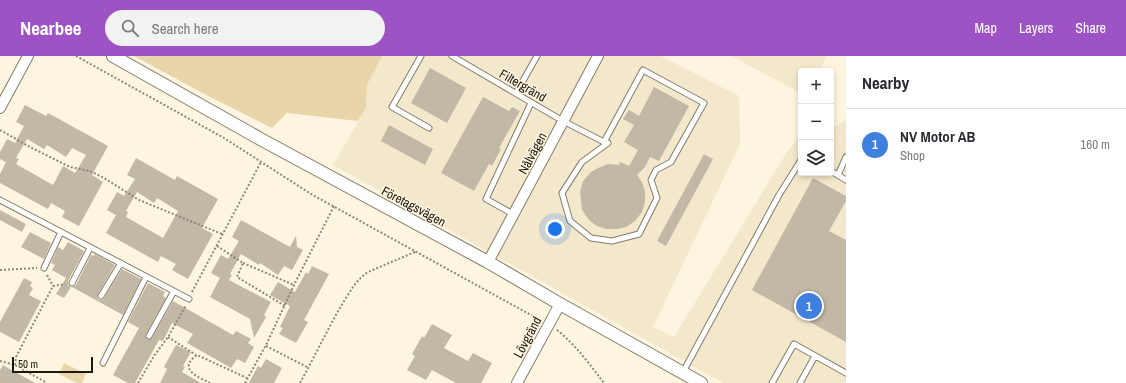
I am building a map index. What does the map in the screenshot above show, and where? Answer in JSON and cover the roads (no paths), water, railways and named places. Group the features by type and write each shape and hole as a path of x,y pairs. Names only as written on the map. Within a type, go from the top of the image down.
{"street":[{"path":"0,108 28,56"},
{"name":"Företagsvägen","path":"113,56 272,145 488,262 701,383"},
{"name":"Nålvägen","path":"488,262 598,56"},
{"name":"Lövgränd","path":"517,383 560,304"}],"lane":[{"path":"422,56 392,107 428,128"},
{"name":"Filtergränd","path":"452,56 531,103 604,142"},
{"path":"516,93 536,57"},
{"path":"643,70 704,103 671,162 656,170 651,180 657,198 639,234 612,242 591,238 570,221 562,193 582,162 608,143 604,142 643,70"},
{"path":"514,214 486,199 531,103"},
{"path":"838,175 846,158"},
{"path":"682,373 779,195 798,165"},
{"path":"834,173 846,180"},
{"path":"0,200 188,299"},
{"path":"44,268 62,232"},
{"path":"72,283 90,248"},
{"path":"101,296 121,263"},
{"path":"102,363 146,277"},
{"path":"149,336 174,291"},
{"path":"772,383 794,344 846,373"},
{"path":"800,383 815,356"}],"place":[{"name":"NV Motor AB","path":"809,306"}]}
